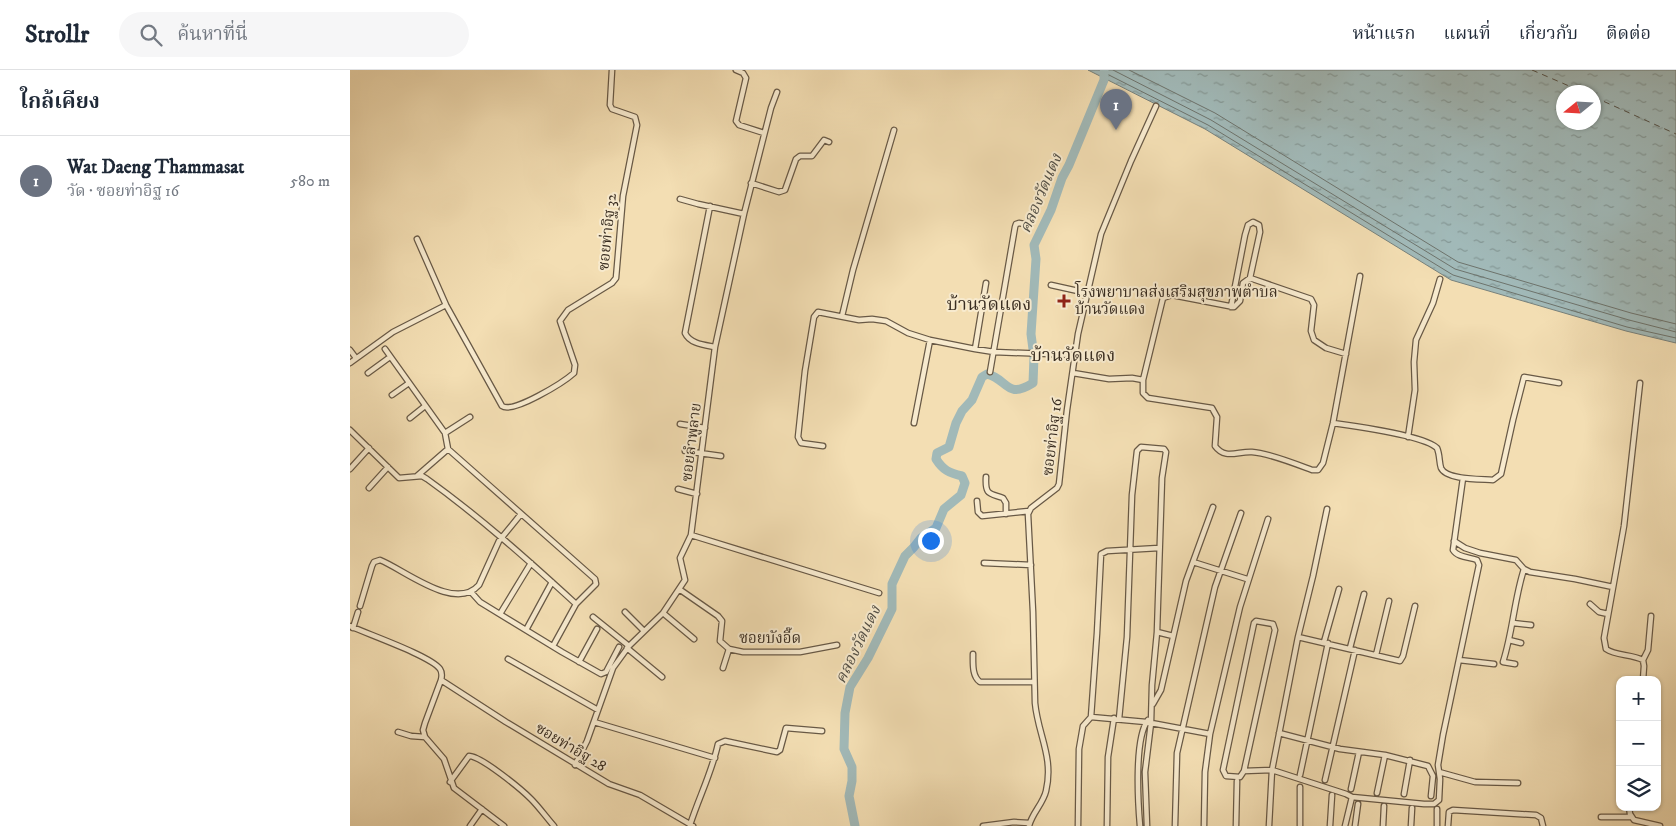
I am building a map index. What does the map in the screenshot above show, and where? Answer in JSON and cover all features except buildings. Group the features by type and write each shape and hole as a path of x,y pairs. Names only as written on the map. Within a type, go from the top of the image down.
{"street":[{"name":"ซอยท่าอิฐ 32","path":"446,305 502,406 505,408 511,408 560,384 574,373 575,365 560,321 568,310 612,283 616,278 623,196 637,125 635,117 612,109 610,105 612,70"},
{"path":"736,70 743,73 746,78 736,121 739,125 764,132"},
{"name":"ซอยลำพูลาย","path":"575,765 594,722 614,668 628,647 663,613 685,580 680,558 691,535 715,347 751,183 764,132 777,92"},
{"name":"ซอยท่าอิฐ 16","path":"1029,511 1059,484 1075,355 1103,228 1156,106"},
{"path":"842,316 853,270 894,130"},
{"path":"751,183 779,192 785,190 796,159 800,156 812,156 824,140 829,142"},
{"path":"680,198 744,214"},
{"path":"710,206 685,333 692,341 715,347"},
{"path":"1231,307 1246,230 1249,223 1253,222 1259,225 1260,232 1250,278 1243,283 1239,304 1231,307 1172,295 1163,298 1143,380 1143,393 1148,398 1212,408 1217,417 1215,446 1220,451 1237,455 1254,452 1316,470 1320,468 1322,463 1333,423 1360,276"},
{"path":"990,372 1015,227 1016,224 1020,223 1030,225"},
{"path":"350,363 393,332 446,305 417,238"},
{"path":"1250,278 1311,300 1314,305 1311,330 1314,340 1326,348 1346,354"},
{"path":"1408,437 1416,390 1414,362 1416,340 1433,303 1440,279"},
{"path":"975,349 986,283"},
{"path":"1051,285 1088,293"},
{"path":"823,446 804,444 799,440 805,371 815,315 818,312 859,320 886,321 908,333 930,340 975,349 994,352 1075,355"},
{"path":"914,423 930,340"},
{"path":"384,349 445,433 448,449 595,579 596,584 576,604 552,646"},
{"path":"350,350 356,358"},
{"path":"368,373 390,357"},
{"path":"1073,373 1109,379 1132,378 1143,380"},
{"path":"1333,423 1408,437 1435,446 1439,452 1442,470 1450,476 1493,480 1501,474 1524,377 1559,383"},
{"path":"392,395 409,383"},
{"path":"1640,383 1624,526 1604,638 1606,649 1610,652 1643,660"},
{"path":"410,418 425,406"},
{"path":"445,433 470,417"},
{"path":"680,424 705,428"},
{"path":"350,430 399,478 417,476 427,479 469,509 502,536 576,604"},
{"path":"1107,826 1108,756 1116,719 1127,637 1134,476 1137,451 1140,447 1164,449 1166,452 1162,478 1157,632 1151,717 1142,737 1138,772 1140,826"},
{"path":"350,469 369,448"},
{"path":"417,476 448,449"},
{"path":"685,451 721,456"},
{"path":"369,488 388,467"},
{"path":"986,477 988,492 1005,500 1006,514"},
{"path":"1244,771 1272,770 1352,797 1434,804 1439,800 1438,765 1443,735 1479,565 1477,560 1455,554 1453,550 1463,478"},
{"path":"678,489 697,494"},
{"path":"977,502 978,512 982,516 1029,511 1036,714 1048,758 1048,779 1044,798 1029,825 1014,822 983,826"},
{"path":"1152,705 1161,690 1186,581 1213,507"},
{"path":"1269,826 1272,770 1298,637 1327,509"},
{"path":"1175,826 1176,761 1182,728 1220,570 1240,513"},
{"path":"360,606 372,566 374,562 380,560 439,591 471,592 479,585 502,536 521,514"},
{"path":"1204,826 1205,772 1210,734 1247,579 1268,519"},
{"path":"691,535 879,593"},
{"path":"1454,541 1465,548 1480,553 1516,560 1524,569 1535,573 1613,587"},
{"path":"1078,826 1080,740 1083,726 1091,717 1101,554 1108,551 1159,548"},
{"path":"1193,562 1247,579"},
{"path":"500,614 531,563"},
{"path":"984,563 1031,565"},
{"path":"1516,664 1502,662 1509,640 1524,569"},
{"path":"526,630 552,582"},
{"name":"ซอยบังอี๊ด","path":"679,589 718,616 722,622 720,641 729,649 743,652 800,652 837,645"},
{"path":"1300,776 1338,589"},
{"path":"471,592 480,602 579,662 603,674 606,672 619,647"},
{"path":"1325,780 1364,594"},
{"path":"1376,655 1389,600"},
{"path":"1590,604 1599,612 1608,614"},
{"path":"1298,637 1397,661 1401,660 1415,606"},
{"path":"358,612 352,627 435,664 441,670 441,680 423,730 425,737 444,759 450,782 454,788 504,826"},
{"path":"625,612 644,631"},
{"path":"663,613 694,639"},
{"path":"1643,676 1643,660 1648,650 1651,616"},
{"path":"593,617 662,677"},
{"path":"1258,621 1273,624 1275,630 1244,771 1241,776 1237,777 1226,776 1223,772 1254,623 1258,621"},
{"path":"1513,623 1531,625"},
{"path":"579,662 597,629"},
{"path":"1157,632 1173,636"},
{"path":"1509,640 1521,643"},
{"path":"724,668 729,649"},
{"path":"973,654 974,674 977,681 1034,682"},
{"path":"508,659 598,710"},
{"path":"1459,660 1494,664"},
{"name":"ซอยท่าอิฐ 28","path":"441,680 575,765 609,784 640,795 691,825"},
{"path":"1091,717 1148,722 1210,734"},
{"path":"594,722 715,758"},
{"path":"1147,826 1145,772 1148,722"},
{"path":"691,825 699,798 708,781 718,744 721,741 777,752 780,750 786,728 822,731"},
{"path":"398,732 411,736 425,737"},
{"path":"1279,733 1333,747 1385,755 1428,766 1433,776 1431,796"},
{"path":"1351,789 1359,752"},
{"path":"1377,793 1385,755"},
{"path":"450,782 465,759 473,756 492,768 530,798 554,826"},
{"path":"1404,794 1410,760"},
{"path":"1138,772 1145,772"},
{"path":"1439,772 1475,782 1518,783"},
{"path":"1236,826 1237,781"},
{"path":"1300,787 1300,826"},
{"path":"1330,826 1332,795"},
{"path":"1345,826 1352,797"},
{"path":"1355,826 1358,804"},
{"path":"1383,826 1384,806"},
{"path":"1411,826 1412,808"},
{"path":"470,826 482,809"},
{"path":"1437,826 1438,809"},
{"path":"1448,826 1449,812 1453,810 1536,815 1541,818 1543,826"},
{"path":"1630,811 1631,817"},
{"path":"1600,817 1631,817 1637,821 1660,826"}],"water":[{"path":"1088,70 1676,70 1676,343 1626,331 1451,280 1205,129"}],"waterway":[{"name":"คลองวัดแดง","path":"855,826 849,796 852,767 844,749 845,713 850,687 868,658 892,609 892,584 905,556 921,538 936,528 944,509 961,495 965,483 962,476 950,472 941,466 936,459 937,453 949,447 956,423 962,411 972,400 982,377 987,374 1012,389 1024,388 1033,383 1034,357 1031,334 1036,259 1034,245 1051,210 1062,178 1104,80 1104,70"}],"ferry route":[{"path":"1532,70 1567,85"},
{"path":"1601,100 1676,134"}],"place":[{"name":"Wat Daeng Thammasat","path":"1116,130"},
{"name":"โรงพยาบาลส่งเสริมสุขภาพตำบล บ้านวัดแดง","path":"1064,301"}],"district":[{"name":"บ้านวัดแดง","path":"989,304"},
{"name":"บ้านวัดแดง","path":"1073,355"}]}
